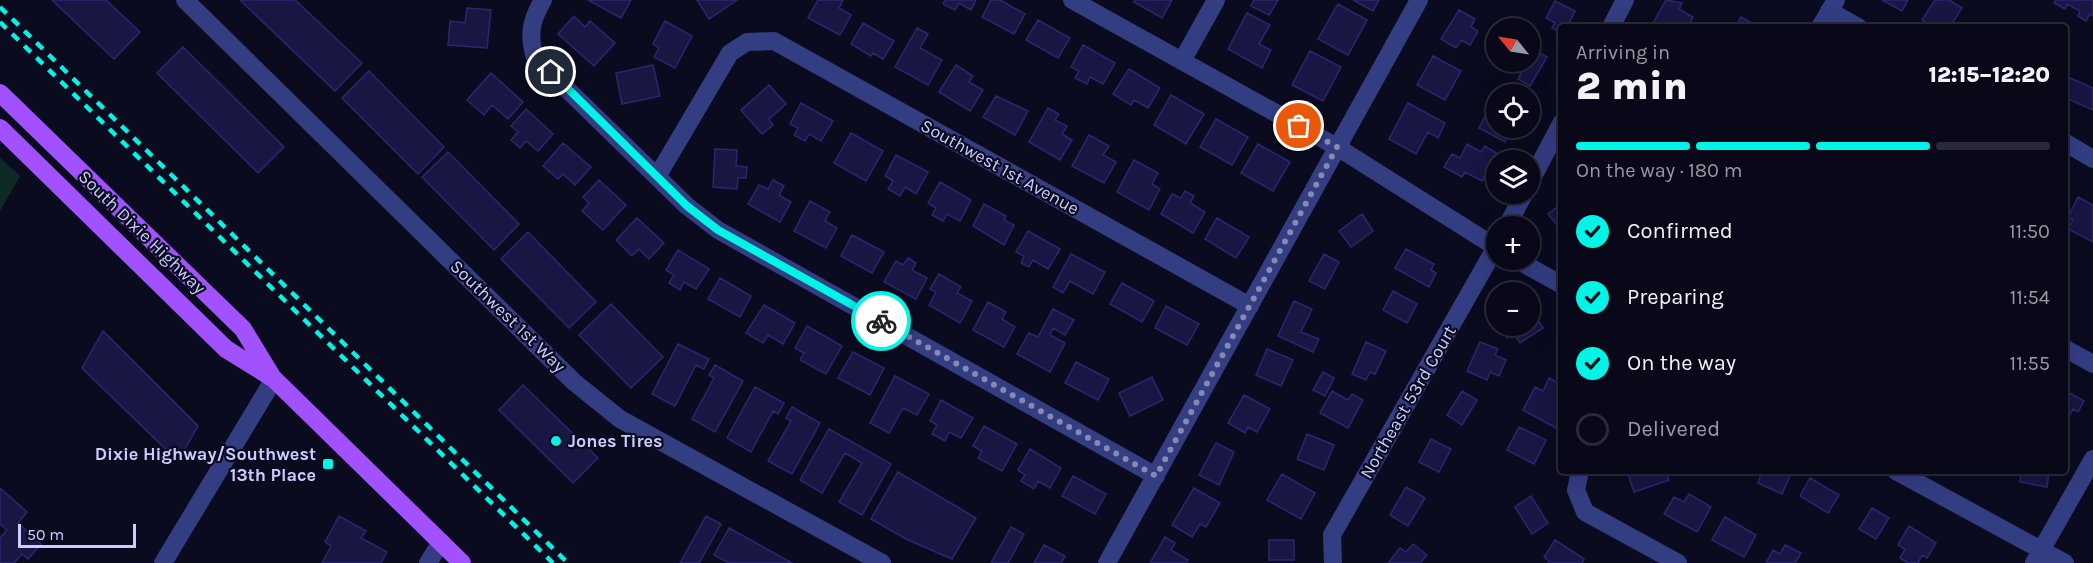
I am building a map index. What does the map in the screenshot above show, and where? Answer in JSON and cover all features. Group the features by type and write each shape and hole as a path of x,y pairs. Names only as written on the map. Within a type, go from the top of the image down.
{"main road":[{"name":"South Dixie Highway","path":"0,93 243,329 274,379"},
{"name":"South Dixie Highway","path":"0,128 226,349 274,379 462,563"}],"street":[{"name":"Southwest 1st Way","path":"185,0 583,389 620,419 859,558 882,563"},
{"path":"543,0 533,17 530,40 536,58 658,175 687,206 718,230 1156,476"},
{"path":"1072,0 1344,152 1486,240"},
{"path":"1182,61 1216,0"},
{"path":"1107,563 1250,306 1344,152 1419,0"},
{"path":"1613,24 1625,0"},
{"path":"1822,24 1832,5 1854,24"},
{"name":"Southwest 1st Avenue","path":"658,175 730,53 747,42 774,41 1250,306"},
{"path":"1540,163 1558,130"},
{"path":"2068,144 2093,159"},
{"name":"Northeast 53rd Court","path":"1333,563 1332,535 1486,266"},
{"path":"1535,270 1558,283"},
{"path":"2068,350 2093,364"},
{"path":"164,563 274,379"},
{"path":"2037,557 2093,459"},
{"path":"1580,474 1576,490 1585,512 1678,563"},
{"path":"1901,474 2037,557 2065,563"},
{"path":"429,563 441,542"}],"green space":[{"path":"0,158 20,176 0,211"}],"building":[{"path":"52,0 106,0 140,32 114,59"},
{"path":"240,0 295,0 362,63 335,91"},
{"path":"588,0 631,0 621,18"},
{"path":"697,0 737,0 709,19"},
{"path":"818,0 843,0 839,8 851,15 840,35 808,18"},
{"path":"945,0 976,0 971,10 959,3 955,10 943,4"},
{"path":"991,0 1000,0 1025,14 1014,34 982,17"},
{"path":"1135,0 1172,0 1162,18 1134,2"},
{"path":"1254,0 1278,0 1269,15 1251,6"},
{"path":"1353,0 1379,0 1373,11"},
{"path":"1666,0 1682,3 1679,9 1693,17 1690,24 1653,24"},
{"path":"1882,0 1908,0 1902,11"},
{"path":"1935,0 1949,0 1962,8 1952,24 1928,24 1922,20"},
{"path":"2056,0 2093,0 2093,16 2090,14 2086,21 2078,16 2080,11 2067,4 2065,9 2054,3"},
{"path":"1555,1 1575,11 1568,24 1558,24 1558,31 1552,28 1555,23 1546,18"},
{"path":"1338,4 1367,20 1348,55 1318,39"},
{"path":"467,8 491,10 487,48 448,45 450,21 465,23"},
{"path":"1459,10 1475,19 1471,27 1478,31 1470,45 1461,40 1456,48 1441,39"},
{"path":"1247,13 1270,25 1259,44 1271,50 1262,68 1228,49"},
{"path":"574,16 585,27 590,21 615,43 594,66 558,34"},
{"path":"1741,17 1754,24 1738,24"},
{"path":"1038,20 1070,38 1058,58 1026,40"},
{"path":"665,21 692,36 675,68 654,57 659,48 653,44"},
{"path":"863,23 894,41 883,59 873,53 871,56 851,44"},
{"path":"917,28 928,34 920,48 942,60 928,85 895,67"},
{"path":"1083,45 1115,63 1103,84 1090,77 1087,84 1075,78 1079,71 1071,67"},
{"path":"183,47 284,147 258,173 157,73"},
{"path":"1310,51 1341,67 1323,101 1292,85"},
{"path":"1540,53 1547,57 1540,69"},
{"path":"1433,56 1461,71 1445,100 1417,85"},
{"path":"653,65 660,96 622,104 616,73"},
{"path":"956,65 973,76 969,82 983,90 970,111 939,92"},
{"path":"1129,69 1160,88 1148,108 1134,100 1131,105 1113,94"},
{"path":"369,71 444,147 418,174 342,98"},
{"path":"1522,72 1538,72 1531,84 1518,79"},
{"path":"491,73 523,102 508,119 492,105 484,115 467,100"},
{"path":"2068,77 2093,88 2093,110 2068,99"},
{"path":"769,85 786,104 769,119 773,125 762,134 741,110"},
{"path":"1171,95 1204,114 1186,144 1154,125"},
{"path":"996,96 1028,111 1015,135 983,117"},
{"path":"801,103 833,121 821,141 809,134 805,141 794,135 798,128 790,124"},
{"path":"1408,103 1445,123 1438,138 1428,132 1416,154 1389,139"},
{"path":"1048,108 1059,114 1055,120 1067,126 1062,134 1072,140 1060,160 1029,142"},
{"path":"526,109 553,134 538,151 526,141 520,148 511,140 518,132 511,126"},
{"path":"1486,115 1486,132 1479,128"},
{"path":"1216,119 1248,137 1232,165 1200,147"},
{"path":"851,133 883,151 866,181 834,163"},
{"path":"1089,135 1109,146 1103,155 1116,162 1104,183 1072,166"},
{"path":"563,143 591,167 575,185 563,174 558,179 543,166"},
{"path":"1258,144 1290,162 1273,191 1241,173"},
{"path":"1467,144 1481,152 1485,146 1492,150 1486,150 1486,174 1482,181 1465,172 1462,177 1444,167 1452,154 1460,158"},
{"path":"715,149 737,150 736,166 747,167 746,178 738,178 737,189 713,187"},
{"path":"448,152 519,224 494,250 422,177"},
{"path":"896,155 928,172 916,194 905,187 900,196 888,189 893,181 885,176"},
{"path":"1134,160 1158,173 1152,184 1160,189 1149,210 1117,192"},
{"path":"599,180 626,205 603,230 582,211 589,203 583,197"},
{"path":"773,180 784,186 779,195 791,202 780,222 748,204 759,185 768,189"},
{"path":"940,182 971,200 960,221 947,214 943,221 932,215 936,208 928,203"},
{"path":"1185,191 1194,196 1190,203 1205,212 1193,233 1161,214 1172,194 1181,198"},
{"path":"2078,197 2093,205 2093,242 2068,229 2073,220 2068,217"},
{"path":"810,201 830,212 825,221 837,228 826,248 794,231"},
{"path":"984,204 1006,216 1004,220 1014,225 1004,245 973,226"},
{"path":"1558,206 1558,226 1548,214"},
{"path":"1362,214 1373,231 1351,247 1339,231"},
{"path":"637,218 664,243 649,259 639,249 632,256 616,240"},
{"path":"1217,218 1249,237 1236,258 1205,239"},
{"path":"1028,231 1060,249 1048,269 1033,260 1029,267 1021,263 1024,256 1016,252"},
{"path":"528,232 596,302 569,328 501,259"},
{"path":"852,235 884,252 872,273 841,256"},
{"path":"1406,249 1434,264 1431,270 1436,273 1429,287 1395,268"},
{"path":"678,250 709,269 696,289 684,282 680,290 669,283 674,275 666,270"},
{"path":"1071,254 1105,272 1093,294 1070,281 1063,293 1053,287"},
{"path":"1324,254 1339,262 1325,289 1309,281"},
{"path":"908,258 916,263 912,270 927,278 916,299 884,282 896,261 903,265"},
{"path":"939,274 961,287 957,293 972,301 960,323 929,305 936,292 930,289"},
{"path":"720,278 751,296 740,317 708,299"},
{"path":"1122,283 1154,301 1142,322 1110,304"},
{"path":"1393,291 1417,304 1407,323 1383,310"},
{"path":"1294,301 1312,309 1301,332 1319,339 1313,352 1278,336"},
{"path":"988,302 1006,312 1002,319 1015,327 1004,347 973,330"},
{"path":"611,304 663,357 631,388 579,335"},
{"path":"764,305 795,323 783,344 768,335 763,343 746,333"},
{"path":"1166,306 1199,324 1187,345 1155,328"},
{"path":"1053,309 1074,320 1065,335 1053,328 1050,335 1065,343 1050,372 1017,354 1029,333 1038,337"},
{"path":"807,326 842,346 826,374 800,360 804,353 795,348"},
{"path":"103,331 198,426 178,461 82,368"},
{"path":"1516,336 1531,336 1520,343"},
{"path":"1366,342 1386,351 1375,374 1370,372 1366,380 1352,374"},
{"path":"1480,342 1498,349 1495,355 1506,360 1499,376 1490,372 1487,380 1467,371"},
{"path":"678,344 709,359 704,369 696,365 675,406 652,394"},
{"path":"1267,349 1293,360 1281,386 1256,375"},
{"path":"853,352 884,368 870,395 838,378"},
{"path":"1076,362 1109,379 1098,400 1065,383"},
{"path":"715,365 743,381 715,432 692,419 714,378 709,375"},
{"path":"1323,372 1334,378 1325,396 1313,390"},
{"path":"895,376 929,394 917,415 903,408 889,433 870,423"},
{"path":"1152,377 1163,400 1130,416 1119,393"},
{"path":"1549,378 1558,383 1558,425 1556,428 1523,410 1535,387 1543,391"},
{"path":"523,385 598,458 573,483 499,410"},
{"path":"755,387 784,403 778,414 773,411 751,452 727,438"},
{"path":"1332,391 1348,400 1352,394 1363,400 1348,428 1320,413"},
{"path":"1462,391 1477,400 1462,425 1447,415"},
{"path":"2068,392 2084,401 2078,412 2073,409 2068,418"},
{"path":"1244,395 1270,409 1257,432 1248,427 1245,433 1228,423"},
{"path":"941,400 973,418 961,438 949,432 945,441 932,434 937,425 930,421"},
{"path":"792,407 820,423 792,474 768,461 791,421 786,418"},
{"path":"984,426 1017,444 1002,471 978,458 982,451 973,446"},
{"path":"1519,427 1546,440 1534,464 1507,450"},
{"path":"829,429 891,464 862,515 839,502 862,463 845,453 822,493 800,480"},
{"path":"1307,434 1334,445 1324,470 1297,459"},
{"path":"1431,439 1451,449 1439,472 1419,462"},
{"path":"1216,443 1234,452 1219,485 1199,475"},
{"path":"1030,449 1061,468 1050,488 1038,481 1034,489 1021,481 1025,475 1018,470"},
{"path":"898,472 976,518 952,559 906,539 871,519"},
{"path":"1282,474 1315,493 1301,519 1267,500"},
{"path":"1628,474 1667,474 1669,480 1634,492"},
{"path":"1761,474 1791,474 1782,494 1758,483"},
{"path":"2021,474 2049,474 2047,487 2020,482"},
{"path":"1073,476 1106,494 1095,514 1062,496"},
{"path":"1810,478 1839,495 1828,513 1800,496"},
{"path":"1406,487 1425,498 1408,526 1390,515"},
{"path":"0,488 27,512 18,523 41,544 28,559 22,554 14,563 0,563 0,538 7,530 0,524"},
{"path":"1194,488 1220,503 1206,527 1200,524 1192,537 1172,525"},
{"path":"1689,494 1711,507 1697,532 1664,514 1674,497 1684,502"},
{"path":"1531,496 1548,523 1532,534 1515,507"},
{"path":"1872,508 1889,518 1876,539 1859,529"},
{"path":"339,516 366,531 361,538 387,552 381,563 322,563 331,546 325,542"},
{"path":"706,516 721,524 699,563 680,563"},
{"path":"1725,517 1756,535 1744,557 1712,540"},
{"path":"1909,526 1936,543 1927,558 1922,555 1918,563 1908,563 1900,558 1905,549 1898,545"},
{"path":"1011,527 1024,534 1008,563 991,563"},
{"path":"729,528 792,563 729,563 714,555"},
{"path":"1165,537 1175,543 1171,550 1188,560 1186,563 1150,563"},
{"path":"1269,540 1294,540 1294,560 1269,560"},
{"path":"1555,540 1584,559 1582,563 1548,563 1549,561 1544,557"},
{"path":"1413,544 1427,555 1420,563 1388,563 1400,548 1406,552"},
{"path":"1044,545 1065,556 1061,563 1034,563"},
{"path":"1785,545 1801,553 1795,563 1766,563 1773,550 1780,554"}],"railway":[{"path":"0,7 568,563"},
{"path":"0,22 553,563"}],"way so far":[{"path":"881,321 1156,476 1337,147 1299,126"}],"place":[{"name":"Jones Tires","path":"556,441"},
{"name":"Dixie Highway/Southwest 13th Place","path":"328,464"}],"route":[{"path":"551,72 687,206 718,230 881,321"}]}
